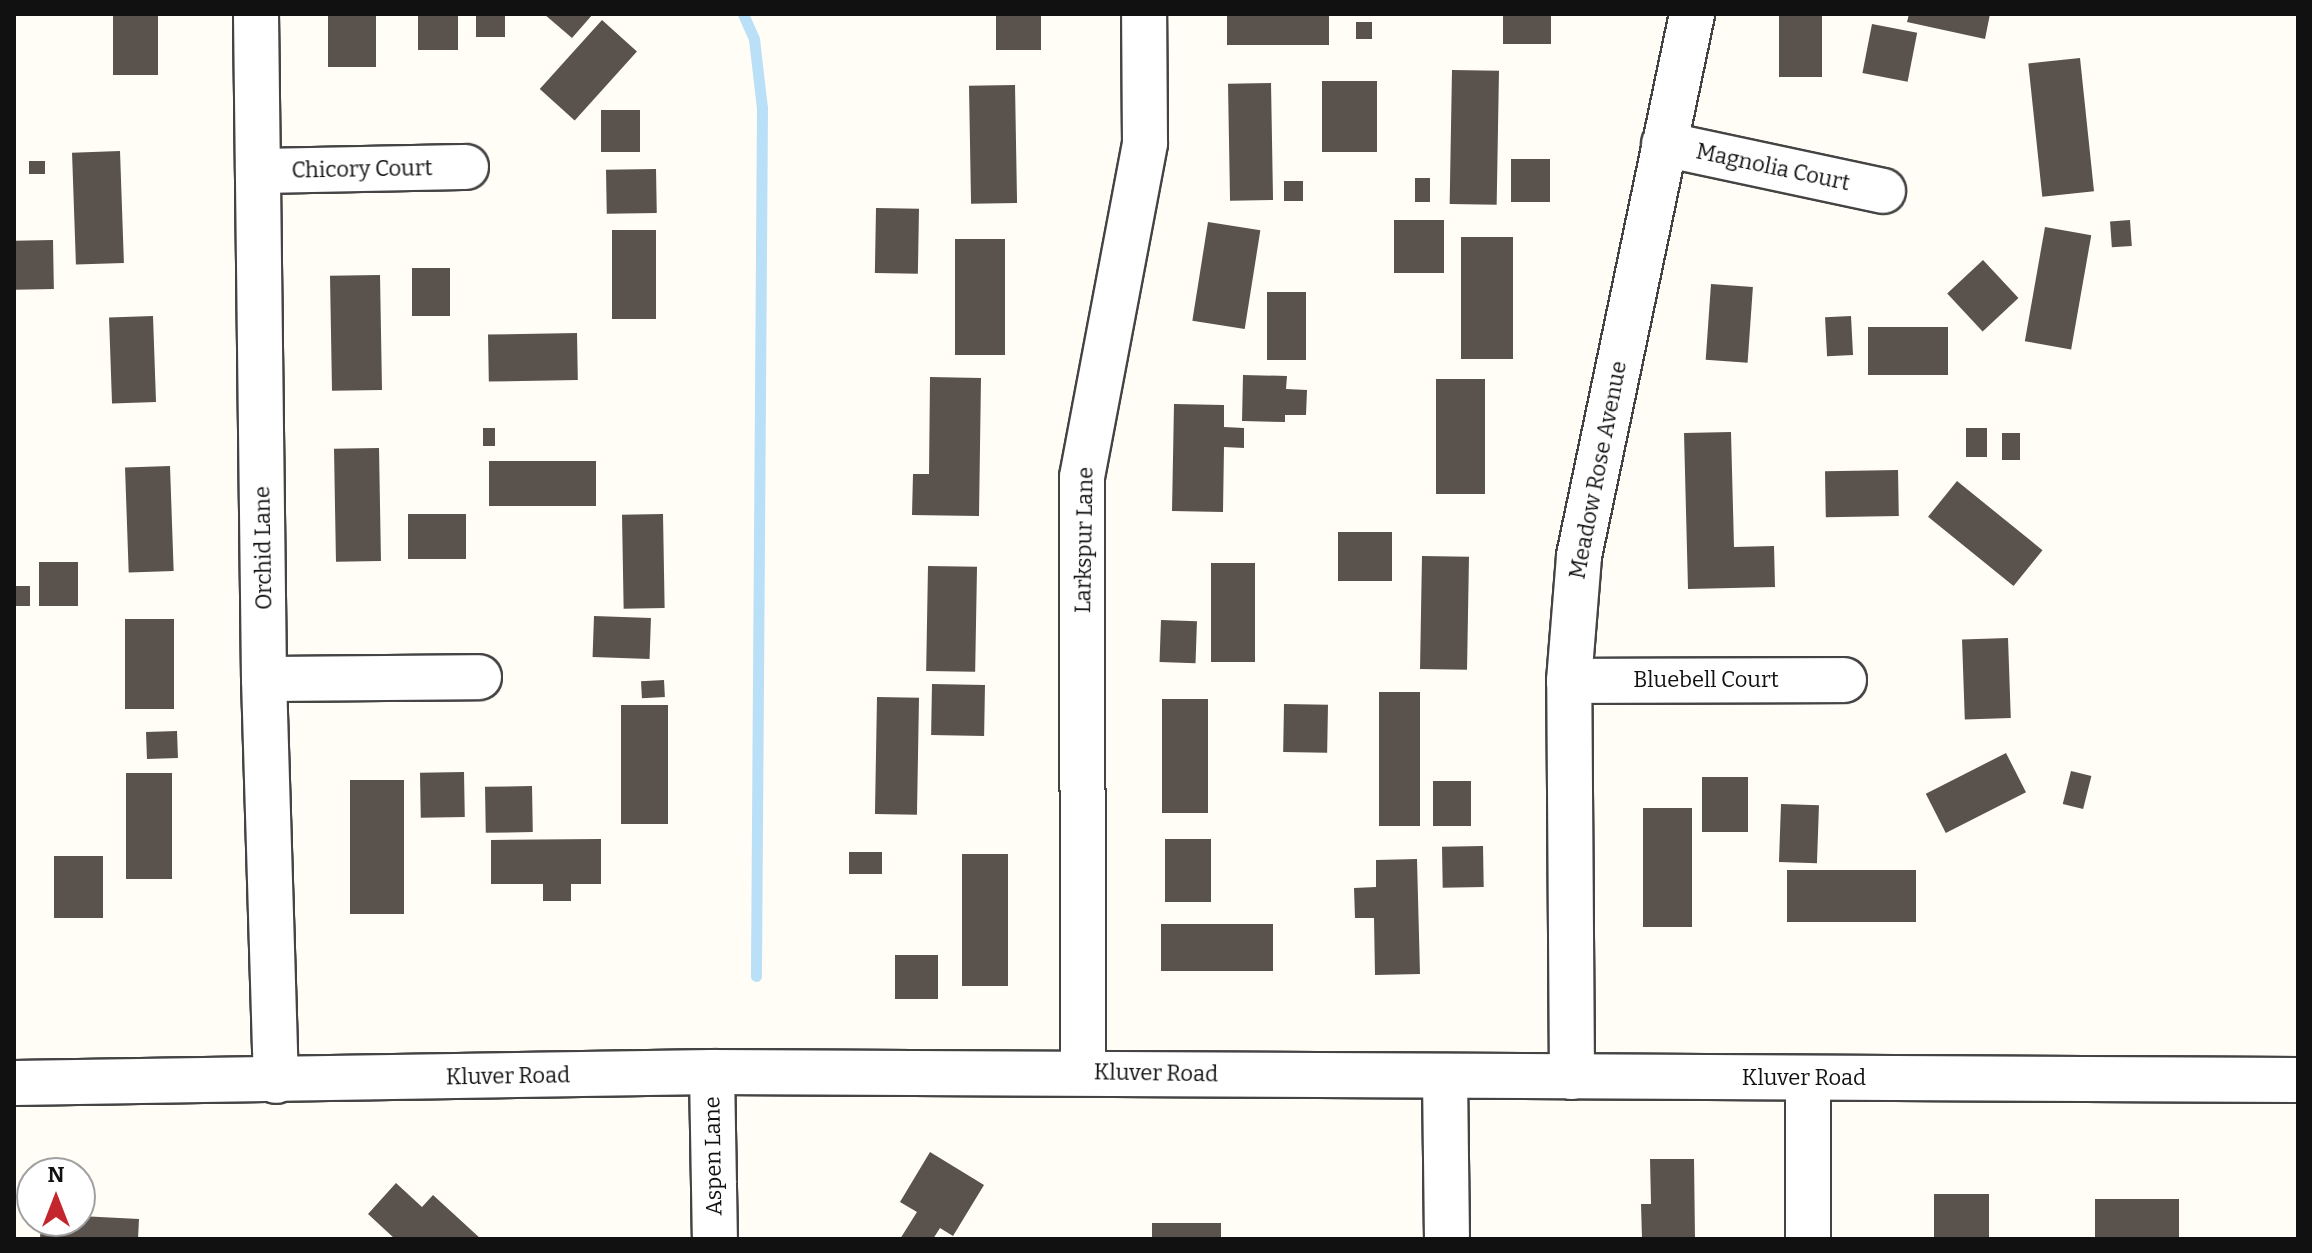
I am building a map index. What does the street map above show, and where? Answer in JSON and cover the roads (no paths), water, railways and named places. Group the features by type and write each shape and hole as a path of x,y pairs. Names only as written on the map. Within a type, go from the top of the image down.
{"street":[{"name":"Orchid Lane","path":"256,14 264,679 276,1081"},
{"name":"Larkspur Lane","path":"1083,1072 1082,477 1145,143 1144,14"},
{"name":"Meadow Rose Avenue","path":"1572,1077 1569,681 1579,556 1692,14"},
{"name":"Magnolia Court","path":"1664,144 1883,191"},
{"name":"Chicory Court","path":"258,171 466,167"},
{"path":"264,679 479,677"},
{"name":"Bluebell Court","path":"1569,681 1844,680"},
{"name":"Kluver Road","path":"14,1083 712,1072 2298,1080"},
{"name":"Aspen Lane","path":"712,1072 715,1239"},
{"path":"1445,1076 1447,1239"},
{"path":"1808,1078 1808,1239"}],"waterway":[{"path":"743,14 754,39 762,108 756,976"}]}
